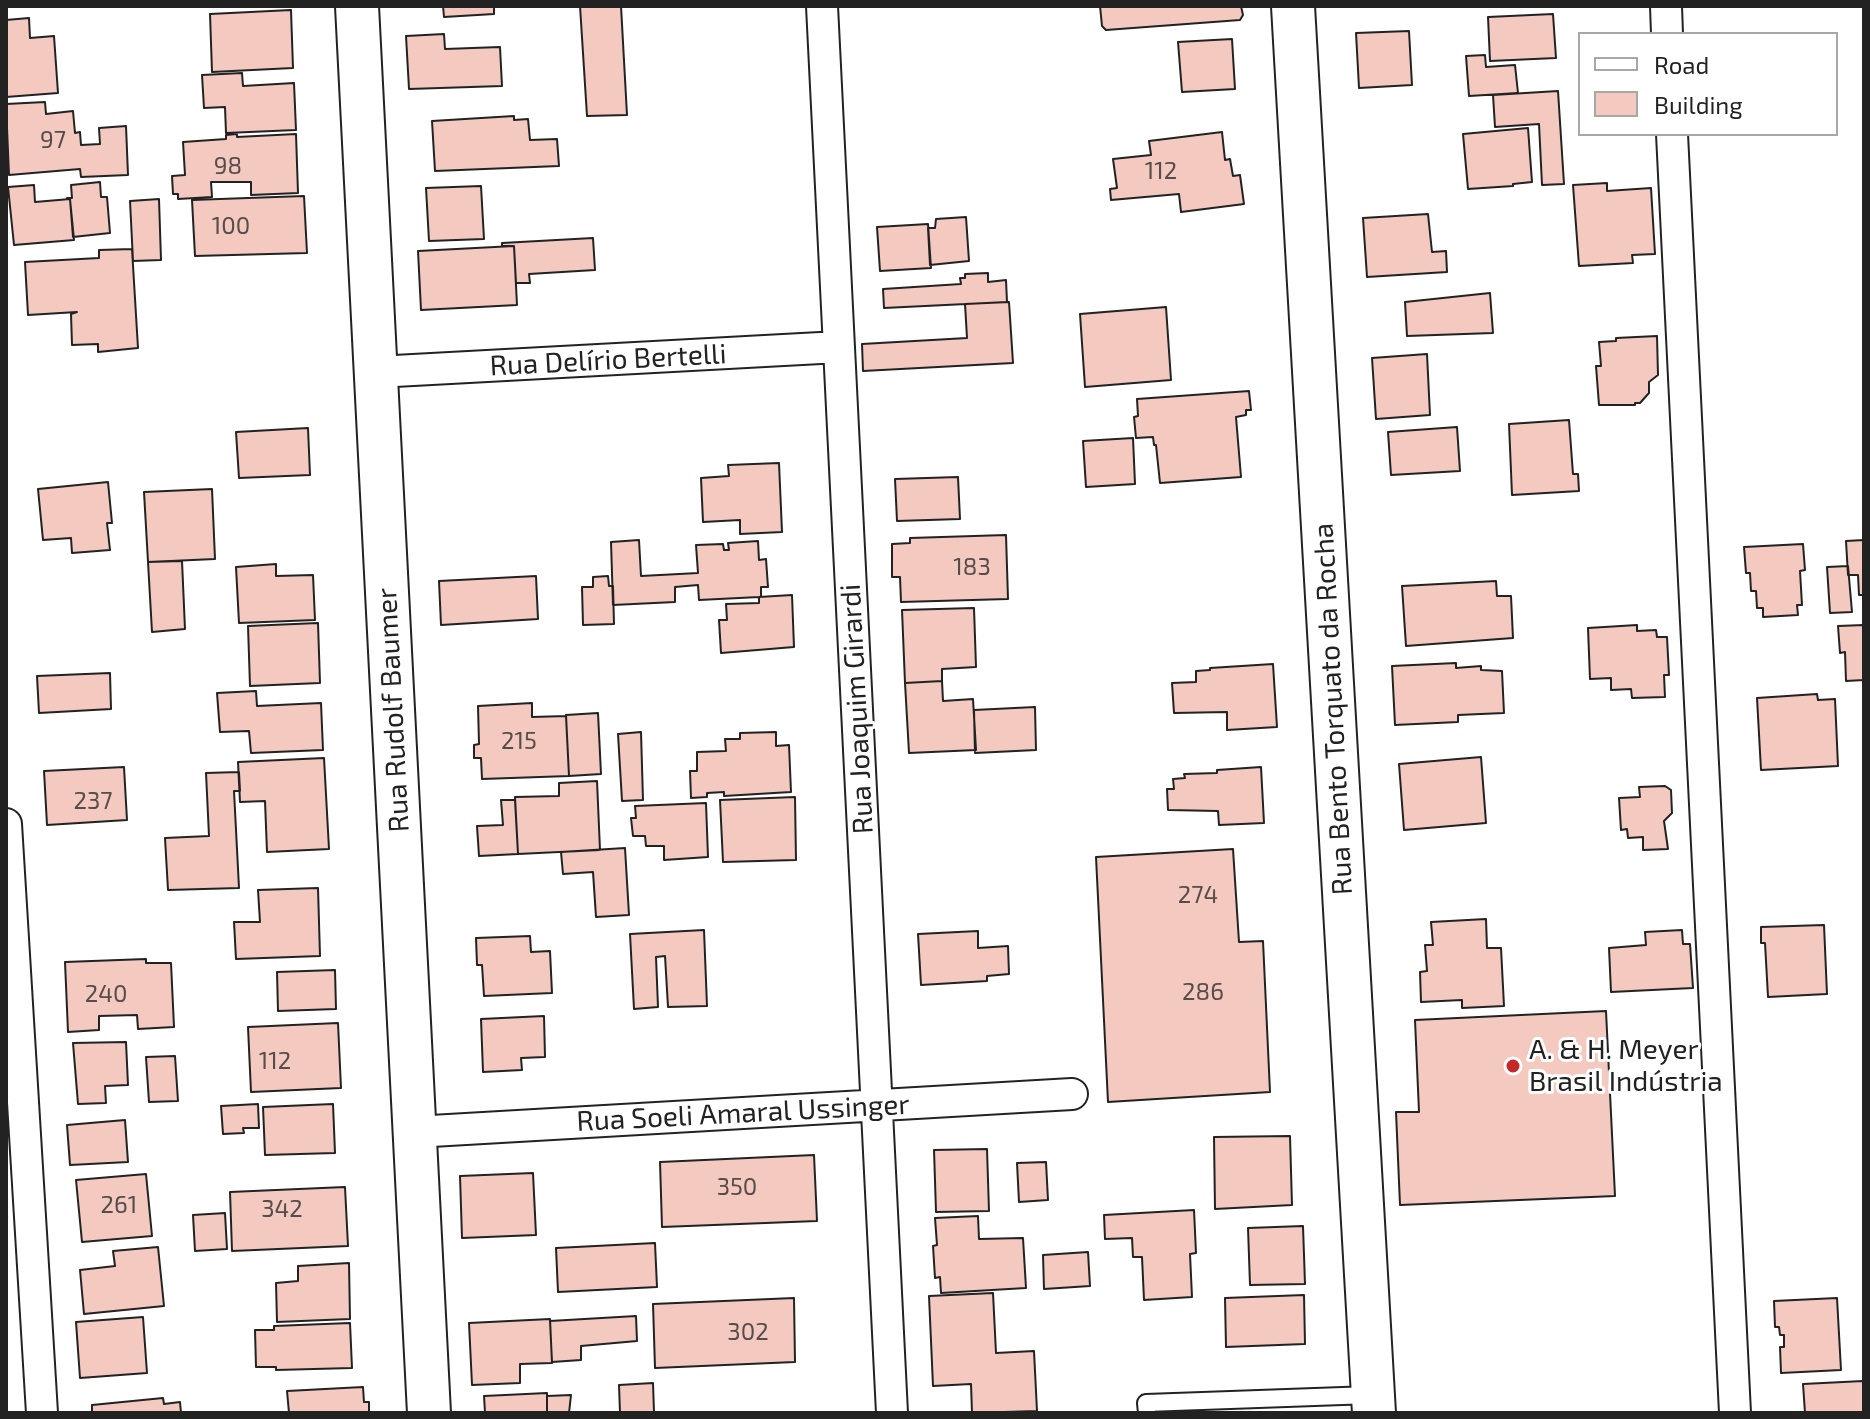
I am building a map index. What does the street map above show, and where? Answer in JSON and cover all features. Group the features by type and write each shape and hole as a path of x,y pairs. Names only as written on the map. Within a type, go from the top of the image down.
{"street":[{"name":"Rua Rudolf Baumer","path":"357,6 429,1413"},
{"name":"Rua Joaquim Girardi","path":"822,6 892,1413"},
{"name":"Rua Bento Torquato da Rocha","path":"1293,6 1374,1404"},
{"path":"1666,6 1667,32"},
{"path":"1672,136 1735,1413"},
{"name":"Rua Delírio Bertelli","path":"376,372 839,347"},
{"path":"6,824 42,1413"},
{"name":"Rua Soeli Amaral Ussinger","path":"414,1132 1072,1094"}],"lane":[{"path":"1147,1413 1146,1403 1374,1404"}],"building":[{"path":"443,6 494,6 494,14 444,17"},
{"path":"580,6 621,6 627,115 587,116"},
{"path":"1100,6 1241,6 1243,15 1240,20 1106,30 1102,26"},
{"path":"291,10 293,68 212,72 210,14"},
{"path":"1553,14 1556,58 1490,61 1488,17"},
{"path":"29,18 30,38 54,36 58,93 6,97 6,20"},
{"path":"1409,31 1412,85 1359,88 1356,33"},
{"path":"444,34 445,49 500,47 502,86 409,89 406,36"},
{"path":"1232,39 1235,89 1182,92 1178,42"},
{"path":"1485,55 1486,67 1515,65 1518,93 1469,96 1466,56"},
{"path":"242,73 243,86 294,83 296,130 226,133 225,107 204,108 202,75"},
{"path":"1558,91 1564,184 1542,185 1539,124 1495,127 1493,95"},
{"path":"45,102 46,114 73,111 75,133 80,132 81,145 100,144 99,128 126,126 128,175 81,177 80,169 9,175 6,104"},
{"path":"514,116 514,120 528,119 530,140 557,139 559,166 435,171 432,121"},
{"path":"1528,128 1532,182 1468,189 1463,134"},
{"path":"1222,132 1225,160 1230,159 1233,176 1240,175 1244,204 1181,212 1179,194 1111,200 1110,189 1117,188 1113,159 1151,155 1149,141"},
{"path":"237,134 237,137 296,134 298,193 251,195 251,182 211,182 212,197 178,199 178,194 173,194 172,176 185,175 183,142 226,139 226,135"},
{"path":"100,182 101,197 107,197 110,233 73,237 70,199 67,198 72,198 71,185"},
{"path":"1607,183 1607,191 1651,188 1655,254 1632,255 1633,263 1579,266 1573,185"},
{"path":"34,185 35,202 70,199 74,240 14,245 8,187"},
{"path":"481,186 484,239 429,241 426,188"},
{"path":"304,196 307,253 195,256 192,200"},
{"path":"159,199 161,260 133,261 130,201"},
{"path":"1428,214 1432,252 1446,251 1447,272 1367,277 1363,218"},
{"path":"966,217 969,261 930,265 928,228 935,228 936,219"},
{"path":"928,224 931,268 880,271 877,227"},
{"path":"593,238 595,270 529,274 530,283 516,283 514,246 502,246 502,243"},
{"path":"514,246 517,305 421,310 418,251"},
{"path":"132,249 138,348 98,352 98,344 72,345 71,314 77,312 28,315 25,262 99,258 99,250"},
{"path":"988,273 988,282 1006,280 1007,302 884,308 883,289 961,284 960,278 965,278 965,274"},
{"path":"1490,293 1493,333 1407,336 1405,302"},
{"path":"1009,302 1013,363 863,371 862,344 967,338 965,304"},
{"path":"1166,307 1171,380 1085,387 1080,314"},
{"path":"1657,336 1658,375 1649,382 1649,393 1635,405 1599,405 1596,366 1601,366 1599,342"},
{"path":"1427,354 1430,415 1376,419 1372,358"},
{"path":"1249,391 1251,410 1246,410 1246,415 1236,417 1241,477 1160,483 1153,437 1136,438 1134,417 1138,416 1137,399"},
{"path":"1569,420 1573,474 1578,474 1579,491 1512,495 1509,424"},
{"path":"1457,427 1460,471 1391,475 1388,432"},
{"path":"308,428 310,475 239,478 236,432"},
{"path":"1133,438 1135,484 1086,487 1083,441"},
{"path":"779,463 782,532 740,534 740,520 703,522 701,478 729,476 728,465"},
{"path":"958,477 960,519 897,521 895,479"},
{"path":"108,482 112,523 107,523 110,550 72,553 71,538 43,540 38,489"},
{"path":"212,489 215,559 148,562 144,492"},
{"path":"1006,535 1008,599 901,602 900,577 892,577 892,544 910,543 910,538"},
{"path":"639,540 641,576 698,573 696,545 723,544 724,550 729,550 728,543 758,541 759,560 766,559 768,587 761,587 761,597 699,600 698,585 675,587 675,602 613,605 611,542"},
{"path":"1864,540 1864,595 1859,595 1858,575 1848,575 1846,541"},
{"path":"1803,544 1805,570 1800,571 1802,605 1797,605 1798,615 1763,617 1763,608 1757,608 1756,591 1751,591 1750,573 1746,573 1744,547"},
{"path":"182,561 185,629 152,632 148,562"},
{"path":"276,564 276,576 313,575 315,620 239,623 236,567"},
{"path":"1848,566 1852,612 1830,613 1827,567"},
{"path":"536,576 538,619 441,625 439,581"},
{"path":"608,576 609,586 613,586 614,624 583,625 582,587 593,587 593,577"},
{"path":"1496,581 1497,596 1511,596 1513,638 1406,646 1402,586"},
{"path":"792,595 794,647 721,653 719,620 727,620 726,604 759,603 759,597"},
{"path":"974,608 976,667 942,669 942,681 905,683 902,610"},
{"path":"318,623 320,683 250,686 248,626"},
{"path":"1637,625 1637,631 1656,630 1657,637 1667,637 1669,675 1664,675 1665,697 1632,698 1631,689 1611,690 1611,678 1590,679 1588,628"},
{"path":"1864,625 1864,680 1846,681 1845,652 1840,653 1838,626"},
{"path":"1456,663 1456,668 1481,666 1481,670 1502,671 1504,713 1458,715 1458,722 1395,725 1392,666"},
{"path":"1273,664 1277,727 1227,730 1227,712 1174,713 1172,683 1196,682 1196,671"},
{"path":"110,673 111,709 39,713 37,676"},
{"path":"942,681 943,701 973,699 976,750 909,753 905,683"},
{"path":"256,691 257,706 321,703 323,750 251,753 249,731 220,732 217,693"},
{"path":"1817,694 1818,700 1835,699 1838,766 1761,770 1757,698"},
{"path":"532,703 532,717 566,716 569,776 482,779 481,758 474,758 474,745 479,744 478,706"},
{"path":"1035,707 1036,750 975,753 974,710"},
{"path":"598,713 601,774 569,776 566,715"},
{"path":"641,732 643,800 622,801 618,734"},
{"path":"776,732 776,746 789,745 791,792 724,796 724,792 707,793 707,797 691,798 690,771 697,771 697,752 726,751 725,739 740,739 740,733"},
{"path":"1481,757 1486,823 1404,830 1399,764"},
{"path":"324,758 329,849 267,852 265,801 240,802 238,762"},
{"path":"124,767 127,820 47,825 44,771"},
{"path":"1261,767 1264,823 1219,825 1218,811 1168,810 1167,789 1174,789 1173,779 1185,778 1184,774"},
{"path":"239,772 240,791 234,791 239,888 168,890 165,838 209,836 206,773"},
{"path":"597,781 600,850 518,854 515,797 559,796 559,783"},
{"path":"1665,786 1671,790 1672,813 1664,821 1668,849 1643,850 1643,837 1628,838 1627,829 1621,830 1619,798 1640,797 1639,787"},
{"path":"795,797 796,860 723,862 720,800"},
{"path":"501,800 515,800 518,854 479,856 477,826 503,825"},
{"path":"706,803 708,857 664,860 664,846 646,846 645,836 633,836 631,818 636,818 635,806"},
{"path":"625,848 629,915 596,917 593,872 563,874 561,852"},
{"path":"1233,849 1239,942 1263,941 1270,1092 1108,1102 1096,857"},
{"path":"318,888 320,956 236,959 234,922 260,922 258,890"},
{"path":"1486,919 1487,948 1501,948 1504,1006 1462,1008 1462,1000 1421,1002 1420,972 1427,971 1425,945 1433,945 1431,922"},
{"path":"1824,925 1827,994 1768,997 1761,927"},
{"path":"704,930 707,1006 668,1007 665,956 656,957 658,1007 634,1009 630,934"},
{"path":"1682,930 1683,944 1690,944 1693,988 1611,992 1609,948 1646,945 1645,932"},
{"path":"978,931 978,948 1008,946 1009,974 987,976 987,981 921,985 918,934"},
{"path":"530,936 531,952 550,951 552,993 484,996 482,965 477,965 476,938"},
{"path":"146,959 146,963 171,963 174,1027 138,1029 137,1015 99,1016 99,1030 68,1032 65,962"},
{"path":"335,970 336,1009 278,1011 277,972"},
{"name":"A. & H. Meyer Brasil Indústria","path":"1606,1011 1615,1196 1400,1205 1396,1112 1419,1112 1415,1020"},
{"path":"544,1016 545,1057 521,1058 522,1070 483,1072 481,1019"},
{"path":"338,1023 341,1088 251,1092 248,1027"},
{"path":"126,1042 128,1085 105,1086 106,1103 78,1104 73,1043"},
{"path":"175,1056 178,1101 149,1102 146,1057"},
{"path":"258,1104 259,1128 243,1128 244,1133 223,1134 221,1106"},
{"path":"333,1104 335,1153 265,1155 263,1107"},
{"path":"125,1120 128,1162 70,1165 67,1125"},
{"path":"1290,1136 1292,1205 1215,1209 1214,1137"},
{"path":"987,1149 989,1211 936,1212 934,1150"},
{"path":"814,1155 817,1221 662,1227 660,1162"},
{"path":"1046,1162 1048,1200 1019,1202 1017,1163"},
{"path":"533,1173 536,1235 462,1238 460,1176"},
{"path":"146,1174 152,1236 82,1242 76,1180"},
{"path":"345,1187 348,1246 232,1251 230,1192"},
{"path":"1194,1210 1196,1253 1190,1254 1192,1297 1144,1300 1142,1257 1133,1257 1132,1238 1105,1239 1104,1215"},
{"path":"225,1213 227,1249 195,1251 193,1215"},
{"path":"978,1216 979,1239 1023,1238 1026,1288 941,1293 940,1277 935,1278 935,1218"},
{"path":"1303,1226 1305,1284 1250,1285 1248,1228"},
{"path":"655,1243 657,1287 558,1292 556,1248"},
{"path":"158,1247 164,1306 84,1314 80,1270 115,1266 113,1251"},
{"path":"1088,1252 1090,1286 1044,1289 1043,1255"},
{"path":"349,1263 350,1319 277,1322 276,1283 298,1281 298,1266"},
{"path":"993,1293 996,1353 1034,1351 1037,1411 972,1413 971,1384 933,1386 929,1296"},
{"path":"1304,1295 1305,1344 1226,1347 1225,1298"},
{"path":"794,1298 795,1362 655,1368 653,1304"},
{"path":"1837,1298 1841,1370 1781,1373 1780,1347 1784,1347 1784,1335 1780,1335 1779,1327 1775,1327 1774,1301"},
{"path":"636,1316 637,1341 581,1346 581,1360 552,1362 550,1321"},
{"path":"143,1317 147,1373 80,1378 76,1322"},
{"path":"550,1319 552,1363 520,1364 520,1383 472,1385 469,1323"},
{"path":"350,1323 352,1368 276,1370 276,1367 256,1367 255,1330 274,1330 274,1326"},
{"path":"1863,1381 1864,1413 1805,1413 1803,1384"},
{"path":"653,1383 654,1412 620,1413 619,1385"},
{"path":"363,1387 364,1402 369,1402 369,1413 289,1413 287,1391"},
{"path":"547,1393 547,1413 485,1413 484,1396"},
{"path":"571,1395 569,1413 547,1413 547,1396"},
{"path":"163,1398 164,1404 180,1402 181,1413 92,1413 92,1405"}],"place":[{"name":"A. & H. Meyer Brasil Indústria","path":"1513,1066"}]}
